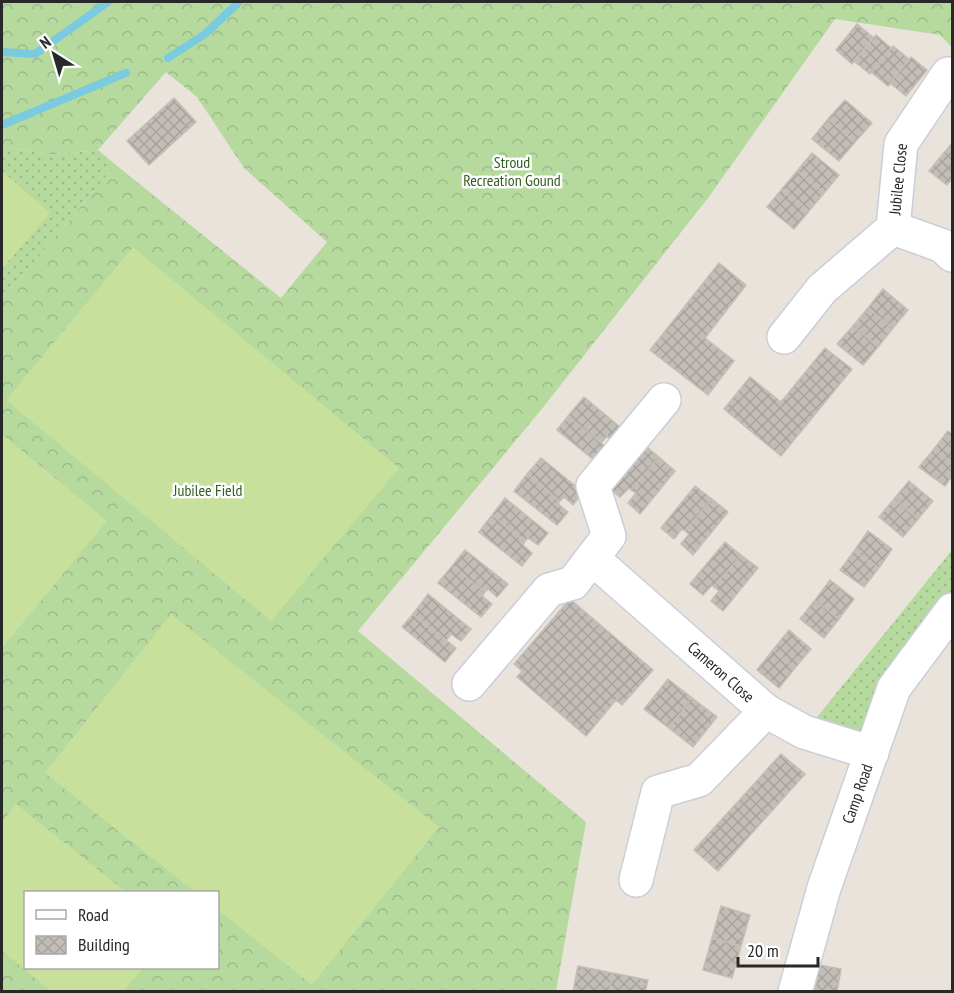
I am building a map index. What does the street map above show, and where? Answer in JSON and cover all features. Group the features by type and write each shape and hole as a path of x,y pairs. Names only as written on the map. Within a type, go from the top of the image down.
{"street":[{"name":"Jubilee Close","path":"784,337 822,289 893,228 901,144 948,74"},
{"name":"Jubilee Close","path":"893,228 943,246 952,255"},
{"path":"469,684 549,590 573,583 609,536 593,486 664,400"},
{"name":"Cameron Close","path":"592,558 766,711 804,732 872,753"},
{"name":"Camp Road","path":"795,992 824,888 894,688 952,610"},
{"path":"636,880 658,792 699,780 766,711"}],"green space":[{"name":"Jubilee Field","path":"2,2 952,2 952,47 940,35 835,19 708,198 541,410 358,631 586,822 556,991 2,992 2,300 116,165 281,298 327,242 244,168 197,97 166,72 98,150 53,155 2,147"},
{"path":"2,147 53,155 98,150 116,165 2,300"},
{"path":"2,171 50,213 2,269"},
{"path":"133,247 399,468 271,621 6,400"},
{"path":"2,434 107,521 2,648"},
{"path":"952,550 952,610 872,753 805,732"},
{"path":"171,614 439,827 312,985 219,911 219,891 194,891 45,773"},
{"path":"16,804 125,891 24,891 24,969 2,951 2,822"},
{"path":"24,969 142,969 124,991 51,991"}],"building":[{"path":"857,24 873,37 852,64 836,50"},
{"path":"876,35 891,48 870,74 854,61"},
{"path":"893,46 909,59 888,86 871,72"},
{"path":"911,57 927,70 906,96 890,83"},
{"path":"174,98 196,122 149,165 127,141"},
{"path":"845,100 872,123 855,142 828,119"},
{"path":"828,119 855,142 839,161 812,139"},
{"path":"952,143 952,179 947,185 929,171"},
{"path":"812,153 839,175 824,193 797,171"},
{"path":"797,171 824,193 809,211 782,189"},
{"path":"782,189 809,211 794,229 767,207"},
{"path":"719,263 746,285 705,338 734,361 708,395 650,350"},
{"path":"883,289 908,310 893,328 868,308"},
{"path":"868,308 893,328 878,347 853,326"},
{"path":"853,326 878,347 863,365 837,344"},
{"path":"825,348 852,369 781,456 724,409 750,377 781,402"},
{"path":"584,397 626,432 616,444 607,436 601,443 568,416"},
{"path":"568,416 611,451 600,465 557,430"},
{"path":"948,431 952,434 952,464 934,449"},
{"path":"643,444 659,457 631,490 629,488 620,497 607,487"},
{"path":"934,449 952,464 952,476 945,486 919,467"},
{"path":"659,457 675,471 640,514 628,503 636,493 631,490"},
{"path":"541,458 583,492 573,505 564,497 560,501 527,474"},
{"path":"527,474 560,501 558,504 568,512 557,525 514,491"},
{"path":"909,481 933,501 918,519 894,499"},
{"path":"695,486 712,499 685,531 682,529 674,539 661,528"},
{"path":"505,498 548,533 538,545 528,538 525,541 492,515"},
{"path":"712,499 728,512 693,555 681,544 689,534 685,531"},
{"path":"894,499 918,519 903,537 879,517"},
{"path":"492,515 525,541 523,545 532,553 522,566 479,532"},
{"path":"868,531 892,549 879,568 854,551"},
{"path":"725,542 741,555 714,587 712,585 703,595 690,584"},
{"path":"465,550 508,584 497,597 488,589 485,592 452,566"},
{"path":"854,551 879,568 864,587 840,570"},
{"path":"741,555 758,568 723,611 711,601 719,591 714,587"},
{"path":"452,566 485,592 482,596 492,604 481,617 438,583"},
{"path":"830,580 854,599 839,619 815,600"},
{"path":"428,594 471,629 461,641 451,634 446,641 413,614"},
{"path":"570,599 653,670 622,705 616,700 586,736 517,677 522,671 514,664"},
{"path":"815,600 839,619 824,638 800,619"},
{"path":"413,614 456,648 445,662 402,627"},
{"path":"789,630 811,649 795,668 773,650"},
{"path":"773,650 795,668 779,688 757,670"},
{"path":"668,679 692,698 669,728 644,709"},
{"path":"692,698 717,717 693,747 669,728"},
{"path":"781,754 805,774 718,871 694,850"},
{"path":"721,906 750,915 741,946 712,938"},
{"path":"712,938 741,946 732,978 703,970"},
{"path":"820,965 841,969 837,992 814,992"},
{"path":"578,966 613,973 609,992 573,991"},
{"path":"613,973 648,980 645,992 609,992"}],"waterway":[{"path":"2,52 35,54 108,2"},
{"path":"168,58 205,34 239,2"},
{"path":"2,125 126,73"}],"park label":[{"name":"Stroud Recreation Gound","path":"512,171"}]}
